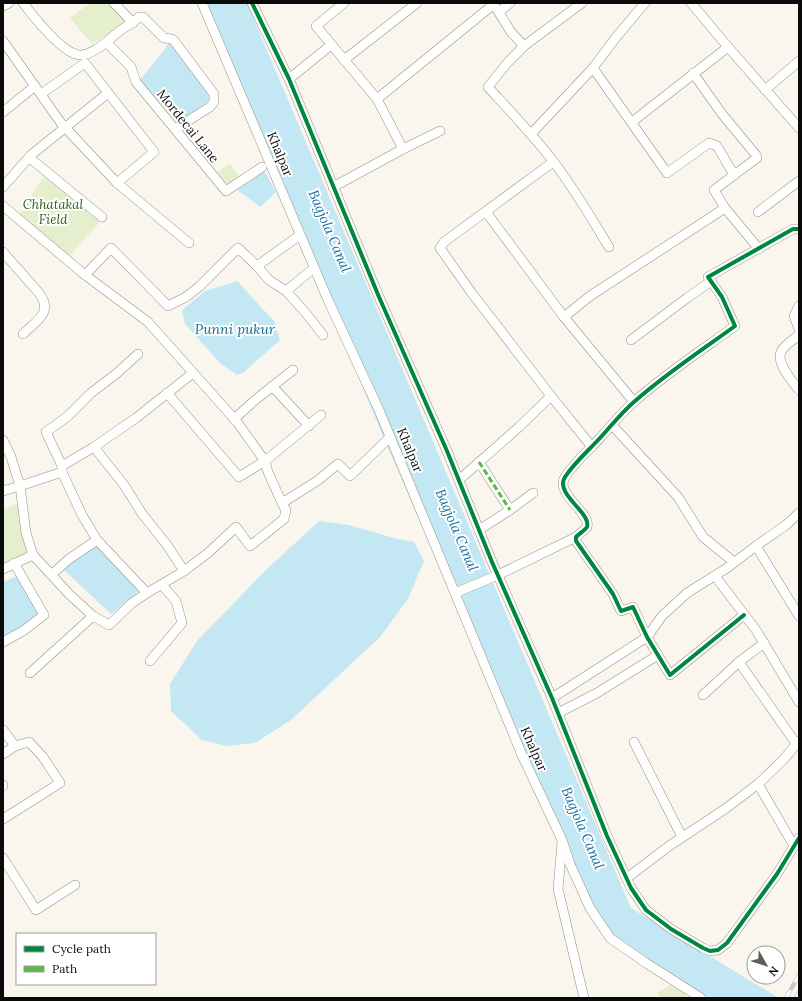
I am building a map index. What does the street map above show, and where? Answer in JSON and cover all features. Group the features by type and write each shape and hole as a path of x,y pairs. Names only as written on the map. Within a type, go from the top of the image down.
{"street":[{"path":"3,6 9,3"},
{"path":"23,3 39,24 72,52 81,55 107,43 120,30 133,23 139,17 143,17 164,38 172,39 214,94 214,102 210,106 175,129"},
{"path":"114,3 133,23"},
{"name":"Khalpar","path":"202,3 314,268 390,437 522,755 562,840 570,864 590,908 610,938 701,998"},
{"path":"252,3 289,79 379,297 552,698 607,836 631,888 646,910 671,929 703,948 710,951 718,950 722,948 731,938 777,874 799,838"},
{"path":"344,3 316,26 377,100 403,149"},
{"path":"344,60 417,3"},
{"path":"377,100 496,6 510,3"},
{"path":"582,3 524,46 508,62 488,87 531,134 553,162 578,197 609,246"},
{"path":"531,134 593,68 617,36 645,3"},
{"path":"691,3 799,128"},
{"path":"496,6 511,32 524,46"},
{"path":"3,41 66,128 117,183 189,243"},
{"name":"Mordecai Lane","path":"107,43 131,67 136,82 226,191 262,167"},
{"path":"289,79 331,45"},
{"path":"632,122 728,47"},
{"path":"3,58 11,52"},
{"path":"765,90 799,61"},
{"path":"41,94 85,63 154,152 117,183"},
{"path":"593,68 667,173 709,142 717,146 734,175"},
{"path":"693,74 722,114 756,155 757,158 714,190 725,208 759,249"},
{"path":"3,112 35,86"},
{"path":"3,187 29,158 108,94"},
{"path":"333,187 403,149 440,131"},
{"path":"29,158 102,217"},
{"path":"553,162 444,242 440,248 471,292 592,447"},
{"path":"758,212 799,181"},
{"path":"3,206 85,275 148,322 234,419 265,461 268,472 286,510 284,519 250,546 236,527 208,553 184,571 132,603 109,625 93,616 69,594 33,555 26,533 20,486 11,457 3,440"},
{"path":"564,317 590,296 725,208"},
{"path":"486,212 564,317 634,402"},
{"path":"455,593 498,575 576,537 587,528 587,523 584,516 571,500 563,487 562,481 571,469 634,402 665,376 735,326 722,297 708,278 793,229 799,229"},
{"path":"257,266 300,235"},
{"path":"85,275 111,248 168,306 186,297 200,286 238,248 269,280 286,291 323,335"},
{"path":"3,252 39,293 45,304 42,316 23,334"},
{"path":"286,291 314,268"},
{"path":"631,340 710,282"},
{"path":"799,306 794,316 799,329"},
{"path":"799,335 783,348 780,353 780,360 785,371 799,390"},
{"path":"138,354 116,374 91,393 68,416 46,432 82,515 97,540 147,593"},
{"path":"234,419 293,370"},
{"path":"3,491 20,486 62,469 136,418 193,373"},
{"path":"272,386 309,426"},
{"path":"167,393 239,477 265,461 321,415"},
{"path":"459,480 519,427 551,396"},
{"path":"612,425 678,497 702,537 734,562"},
{"path":"282,503 317,481 338,464 350,476 390,437"},
{"path":"94,447 124,485 143,515 167,545 184,571"},
{"path":"479,462 510,510"},
{"path":"480,530 532,493"},
{"path":"552,698 647,637 662,616 687,593 715,576 786,525 799,513"},
{"path":"576,537 576,541 613,594 621,611 632,607 647,637 670,675 744,615"},
{"path":"51,575 69,559 97,540"},
{"path":"756,546 799,616"},
{"path":"3,569 33,555"},
{"path":"3,642 22,631 44,615 14,563"},
{"path":"715,576 764,643 799,702"},
{"path":"150,661 182,623 176,601 162,585"},
{"path":"30,673 93,616"},
{"path":"703,695 739,662 764,643"},
{"path":"558,713 597,693 658,655"},
{"path":"627,878 682,837 725,809 758,784 798,743 739,662"},
{"path":"3,730 15,746"},
{"path":"3,754 15,746 29,742 43,757 60,783 5,814"},
{"path":"634,742 682,837"},
{"path":"758,784 794,846"},
{"path":"562,840 558,888 584,998"},
{"path":"3,858 36,910 75,886"}],"green space":[{"path":"90,3 111,3 126,22 92,44 70,18"},
{"path":"230,163 239,176 230,186 218,172"},
{"name":"Chhatakal Field","path":"46,173 101,221 69,256 19,215"},
{"path":"17,504 23,534 30,555 3,567 3,509"},
{"path":"670,985 684,993 688,998 660,998 657,993"}],"water":[{"name":"Bagjola Canal","path":"204,3 247,3 631,908 746,978 746,985 758,985 779,998 706,998 637,962 595,924 382,434"},
{"path":"171,41 214,97 178,123 140,80"},
{"path":"264,170 276,192 260,207 235,188"},
{"name":"Punni pukur","path":"237,281 274,321 280,340 244,372 237,375 220,363 185,324 182,310 205,291"},
{"path":"319,521 349,525 414,542 424,561 408,599 380,637 291,720 255,743 227,746 202,740 171,711 170,684 197,641 266,570"},
{"path":"96,544 139,591 111,614 63,569"},
{"path":"17,576 39,614 22,630 3,639 3,582"}],"railway":[{"path":"786,998 799,975"},
{"path":"796,998 799,993"}],"marked path":[{"path":"479,462 510,510"}],"cycle path":[{"path":"252,3 289,79 379,297 447,451 492,562 552,698 607,836 631,888 646,910 671,929 703,948 710,951 718,950 727,943 777,874 799,838"},
{"path":"744,615 670,675 647,637 633,607 621,611 613,594 576,541 576,537 587,527 587,522 584,516 568,497 564,490 563,483 565,477 581,457 630,405 672,371 735,326 722,297 708,277 793,229 799,229"}]}
